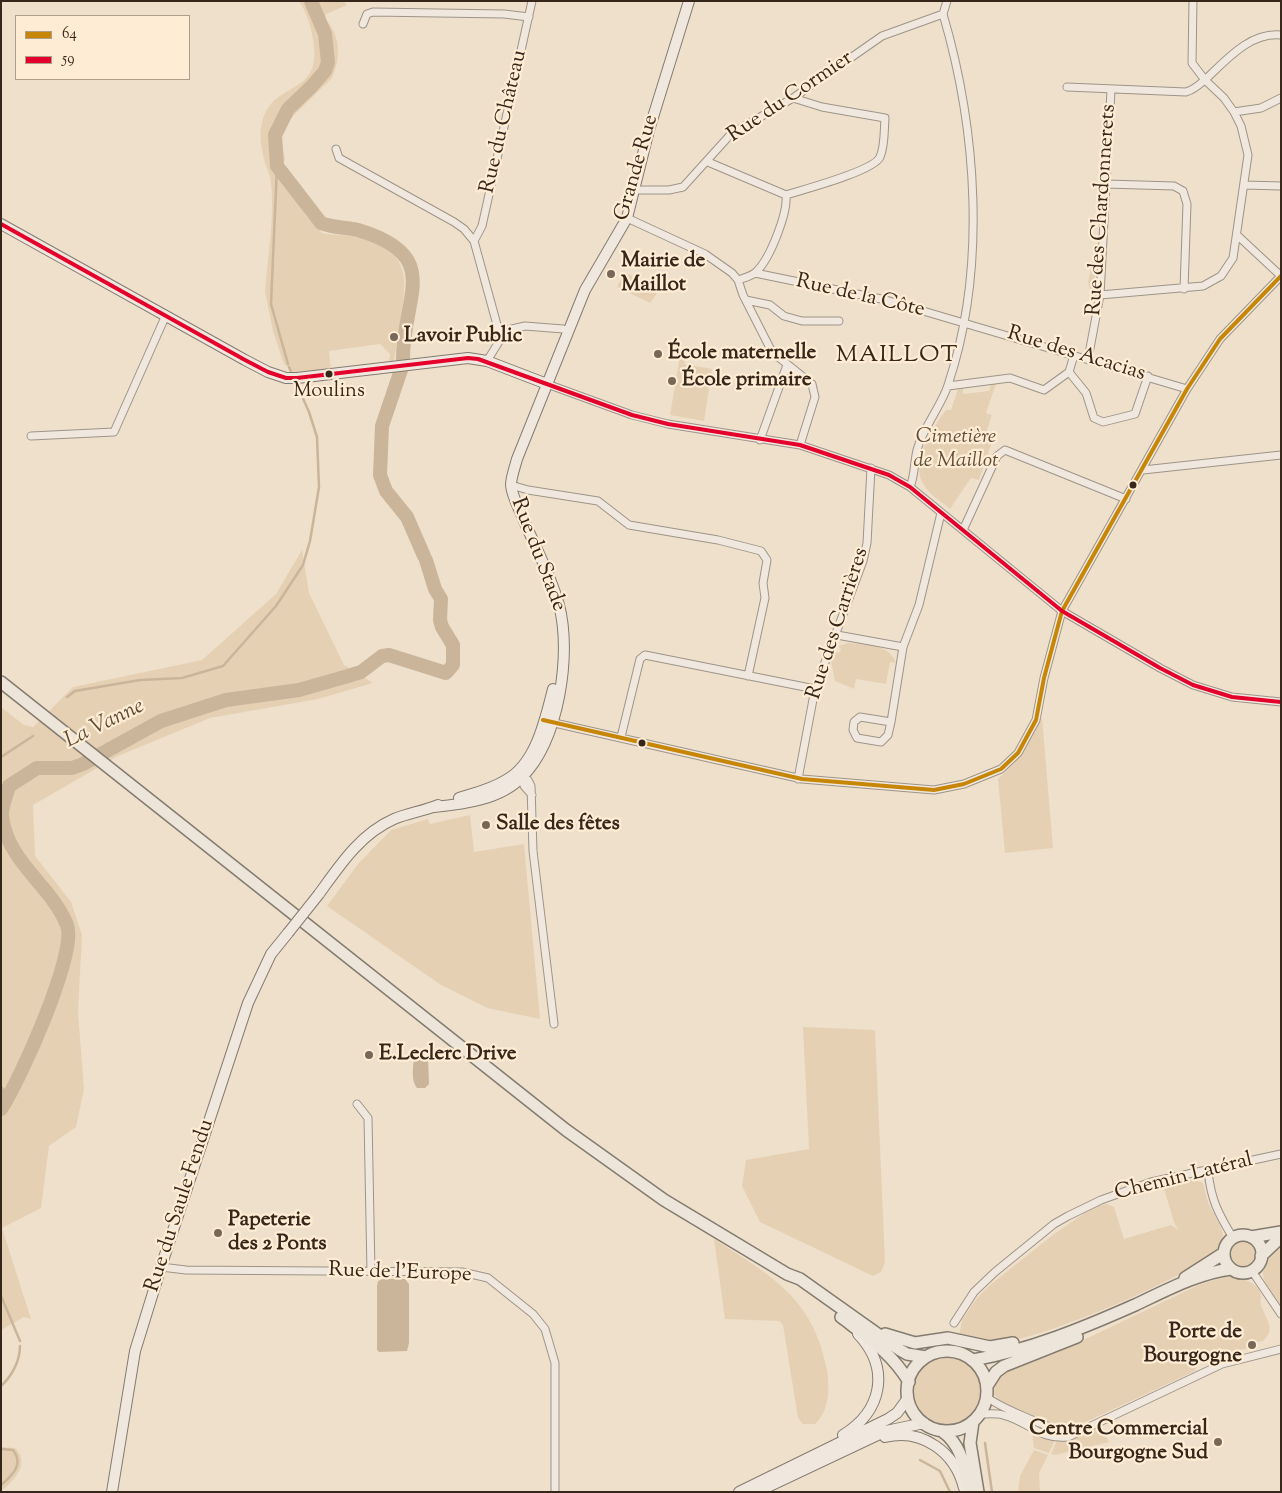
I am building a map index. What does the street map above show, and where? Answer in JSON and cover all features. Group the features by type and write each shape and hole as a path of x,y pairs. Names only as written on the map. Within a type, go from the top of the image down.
{"main road":[{"path":"1,682 566,1130 664,1200 787,1274 798,1285 848,1318 907,1354 926,1357"},
{"path":"1251,1237 1281,1232"},
{"path":"1153,1296 1214,1272 1231,1269 1241,1273 1252,1270 1260,1262 1261,1256 1259,1245 1251,1237 1245,1235 1233,1238 1229,1242 1224,1253 1231,1269"},
{"path":"1261,1256 1281,1237"},
{"path":"978,1492 970,1443 976,1418 987,1391 1004,1366 1084,1334 1153,1296 1224,1253"},
{"path":"974,1360 1044,1342 1135,1305"},
{"path":"848,1318 892,1338 904,1341 915,1343 948,1338 990,1347 1081,1327"},
{"path":"848,1318 879,1345 900,1368 909,1382"},
{"path":"967,1492 961,1451 955,1441 942,1431 924,1423 916,1416 908,1398 909,1382 915,1368 926,1357 938,1352 950,1351 963,1354 974,1360 983,1372 987,1391"},
{"path":"942,1431 960,1429 976,1418"}],"street":[{"name":"Rue du Château","path":"474,241 482,226 532,1"},
{"name":"Grande Rue","path":"547,384 592,276 627,218 636,190 648,130 689,1"},
{"path":"910,487 917,449 948,386 964,322 974,219 973,178 953,48 943,14 947,1"},
{"path":"1100,295 1203,286 1221,276 1234,258 1248,155 1234,112 1224,98 1205,80 1192,63 1193,1"},
{"path":"363,24 367,14 373,12 504,14 529,17"},
{"name":"Rue du Cormier","path":"636,190 669,190 683,187 708,162 731,134 793,98 882,36 943,14"},
{"path":"1067,87 1186,92 1197,88 1233,54 1253,40 1264,36 1281,35"},
{"name":"Rue des Chardonnerets","path":"1088,359 1100,295 1111,90"},
{"path":"708,162 786,195 873,165 880,157 885,118 822,107 793,98"},
{"path":"1234,112 1243,109 1261,108 1281,98"},
{"path":"336,149 339,158 454,222 464,229 474,241 500,340 487,361"},
{"path":"1106,184 1174,186 1183,191 1187,204 1184,289"},
{"path":"1245,185 1281,186"},
{"path":"738,280 755,273 763,263 785,213 786,195"},
{"path":"627,218 705,254 724,266 738,280 772,352 812,384 815,390 815,397 800,445"},
{"path":"1,224 268,372 291,378 468,358 487,361 632,415 659,422 760,440 800,445 871,468 889,475 910,487 1062,611 1160,668 1193,685 1232,697 1281,702"},
{"path":"548,721 798,778 934,790 964,784 1001,769 1018,753 1036,720 1044,678 1062,611 1187,389 1220,339 1281,276 1238,235"},
{"name":"Rue de la Côte","path":"755,273 886,300 964,322"},
{"path":"746,300 770,305 784,316 802,321 839,321"},
{"path":"31,436 114,432 166,315"},
{"name":"Rue des Acacias","path":"964,322 1187,389"},
{"path":"499,332 525,326 568,331"},
{"path":"948,386 1010,378 1044,390 1069,372 1074,355"},
{"path":"760,440 787,365"},
{"path":"1069,372 1086,393 1094,418 1102,422 1135,414 1148,376"},
{"name":"Rue du Stade","path":"319,894 356,846 378,827 395,819 434,807 458,805 492,796 521,774 540,752 548,721 560,689 564,638 559,605 511,485 518,459 547,384"},
{"path":"963,530 997,456 1005,450 1126,498"},
{"path":"1143,470 1281,455"},
{"name":"Rue des Carrières","path":"798,778 815,689 857,580 867,543 871,468"},
{"path":"511,485 528,490 598,501 628,525 718,540 761,550 767,564 763,583 765,598 748,676"},
{"path":"890,722 860,717 854,722 853,730 857,738 881,742 888,736 903,647 919,605 941,513"},
{"path":"837,636 903,647"},
{"path":"621,737 642,656 651,656 815,689"},
{"path":"521,774 528,780 531,786 533,851 554,1024"},
{"name":"Rue du Saule Fendu","path":"112,1492 135,1351 251,995 271,954 319,894"},
{"path":"357,1104 368,1118 371,1272"},
{"name":"Chemin Latéral","path":"954,1323 974,1292 1054,1224 1102,1200 1143,1185 1281,1154"},
{"path":"1208,1171 1210,1194 1216,1211 1233,1238"},
{"name":"Rue de l'Europe","path":"161,1267 186,1270 462,1272 488,1278 533,1314 545,1330 555,1362 555,1492"},
{"path":"1252,1270 1281,1314"},
{"path":"805,1459 863,1421 873,1406 878,1390 879,1375 875,1359 867,1343 848,1318"},
{"path":"976,1418 1003,1415 1050,1437 1068,1437 1222,1364 1281,1349"},
{"path":"987,1391 998,1405 1063,1431 1072,1431 1091,1426"},
{"path":"739,1492 888,1419 896,1413 908,1398"},
{"path":"757,1492 886,1431 924,1423"},
{"path":"855,1445 892,1435 907,1435 922,1439 945,1453 956,1466 967,1492"}],"green space":[{"path":"299,1 343,1 347,5 326,14 325,19 337,40 338,55 335,71 332,78 289,120 281,140 285,159 279,175 307,217 322,233 363,238 378,244 397,258 402,267 404,289 394,362 389,363 390,354 380,344 329,351 331,370 296,374 284,364 273,331 265,292 272,192 262,151 261,130 264,116 270,105 297,86 311,70 314,58 312,35 310,25"},
{"path":"1096,260 1092,297 1088,282 1092,262"},
{"path":"625,272 658,292 650,303 617,287"},
{"path":"680,356 685,357 684,364 712,369 704,421 670,415"},
{"name":"Cimetière de Maillot","path":"963,384 963,394 989,391 991,384 996,384 986,413 992,415 985,436 993,439 979,480 971,478 950,509 924,485 920,476 919,466 929,435 946,410 951,410 958,389"},
{"path":"302,550 309,593 344,665 373,683 318,699 210,718 118,756 33,805 35,856 71,902 82,935 78,1012 84,1089 76,1127 49,1146 41,1208 2,1228 31,1319 24,1317 1,1330 1,707 24,725 33,727 73,687 202,660 276,594"},
{"path":"848,643 876,646 893,656 896,663 890,662 886,684 856,679 854,689 835,681 831,661 835,652 839,653 841,649 838,646"},
{"path":"1042,718 1053,848 1005,853 998,779 1013,764"},
{"path":"470,815 474,852 524,844 540,1019 487,1008 441,985 327,906 358,864 391,830 428,819 430,824"},
{"path":"803,1027 875,1030 885,1262 881,1272 873,1276 760,1222 742,1186 746,1160 809,1149"},
{"path":"1194,1179 1203,1183 1208,1202 1222,1231 1223,1240 1212,1253 1189,1269 1120,1303 1046,1331 1016,1340 992,1343 959,1336 962,1320 977,1298 990,1285 1054,1234 1100,1205 1107,1204 1114,1207 1124,1239 1171,1225 1178,1230 1164,1189 1166,1186"},
{"path":"714,1239 771,1277 787,1291 800,1306 811,1324 820,1345 827,1370 828,1385 826,1406 820,1419 815,1424 803,1424 798,1418 783,1325 779,1321 725,1319"},
{"path":"1243,1240 1253,1244 1257,1254 1253,1264 1243,1268 1233,1264 1229,1254 1233,1244"},
{"path":"1281,1245 1281,1307 1265,1281 1263,1268 1272,1254"},
{"path":"1226,1277 1248,1281 1257,1287 1260,1292 1261,1305 1270,1328 1267,1337 1263,1341 1245,1349 1228,1353 1229,1357 1219,1355 1197,1365 1195,1371 1075,1427 1059,1428 1001,1403 994,1394 995,1381 1003,1372 1052,1355 1203,1283"},
{"path":"955,1356 968,1362 977,1371 981,1377 983,1391 981,1405 973,1416 962,1424 941,1426 934,1424 923,1416 915,1405 913,1384 915,1377 923,1366 934,1358"},
{"path":"1095,1428 1103,1430 1109,1442 1055,1455 1051,1454 1057,1440"},
{"path":"1032,1432 1055,1440 1049,1453 1034,1448"},
{"path":"1,1447 15,1448 20,1454 21,1466 11,1482 1,1491"},
{"path":"1034,1450 1048,1455 1039,1473 1040,1492 1018,1492 1020,1476"}],"shaded area":[{"path":"420,1055 428,1057 429,1084 425,1088 417,1088 413,1078 414,1058"},
{"path":"383,1279 405,1279 409,1284 409,1343 407,1351 379,1352 377,1350 377,1286 378,1281"}],"waterway":[{"name":"La Vanne","path":"311,1 325,34 328,62 325,71 288,109 275,135 277,166 321,223 358,230 385,240 402,252 410,266 413,281 404,337 403,360"},
{"path":"277,166 271,304 288,364"},
{"path":"289,367 292,374"},
{"name":"La Vanne","path":"401,370 382,426 380,475 386,491 407,517 424,556"},
{"path":"67,697 75,691 140,680 182,678 223,666 276,606 303,565 310,541 319,487 317,437 309,412 297,385"},
{"name":"La Vanne","path":"1,1109 33,1046 45,1017 56,988 68,940 67,925 60,911 12,847 6,832 2,812 9,786 37,768 72,768 83,764 161,721 226,700 299,690 348,676 361,672 382,656 389,655 446,673 453,665 453,645 442,627 440,620 441,599 435,589 426,560"},
{"path":"1,757 33,736"},
{"path":"1,1091 8,1098"},
{"path":"1,1296 20,1341"},
{"path":"1,1386 15,1368 20,1346"},
{"path":"985,1443 992,1492"},
{"path":"1,1449 13,1450 17,1460 16,1469 1,1485"},
{"path":"920,1460 940,1471 950,1492"}],"transit line":[{"name":"59","path":"1,224 245,360 268,372 286,378 468,358 478,359 632,415 668,424 800,445 889,475 910,487 1062,611 1160,668 1193,685 1232,697 1281,702"},
{"name":"64","path":"543,720 802,779 934,790 964,784 1001,769 1018,753 1036,720 1044,678 1062,611 1187,389 1220,339 1281,276"}],"place":[{"name":"Mairie de Maillot","path":"611,274"},
{"name":"Lavoir Public","path":"394,337"},
{"name":"École maternelle","path":"658,354"},
{"name":"Moulins","path":"329,374"},
{"name":"École primaire","path":"672,381"},
{"name":"Salle des fêtes","path":"486,825"},
{"name":"E.Leclerc Drive","path":"369,1055"},
{"name":"Papeterie des 2 Ponts","path":"218,1233"},
{"name":"Porte de Bourgogne","path":"1252,1345"},
{"name":"Centre Commercial Bourgogne Sud","path":"1218,1442"}],"district":[{"name":"MAILLOT","path":"897,357"}]}
